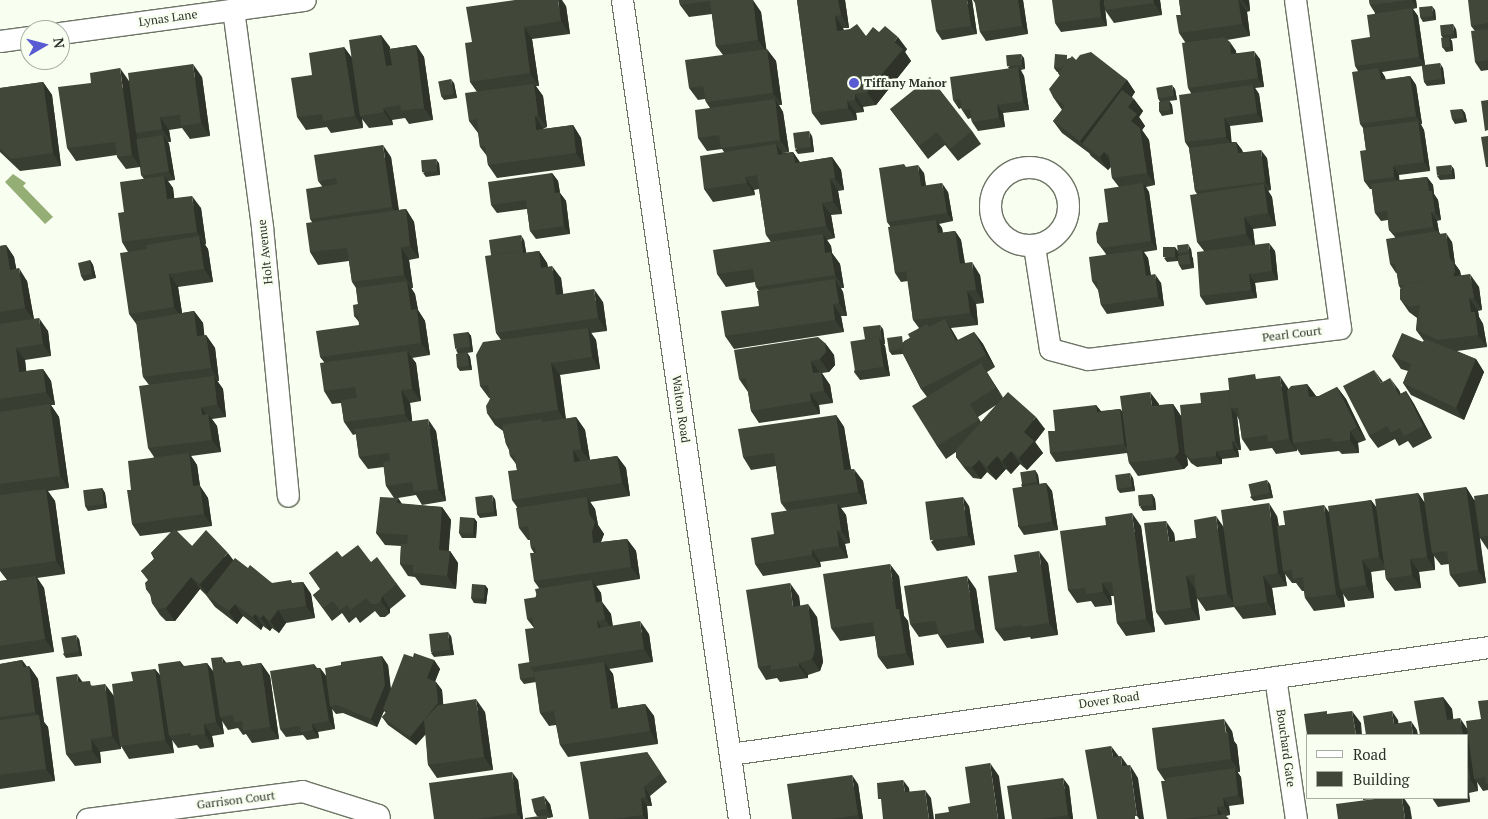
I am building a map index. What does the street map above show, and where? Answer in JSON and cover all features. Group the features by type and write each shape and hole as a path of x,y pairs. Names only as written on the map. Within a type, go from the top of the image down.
{"street":[{"name":"Lynas Lane","path":"70,32 305,0"},
{"name":"Walton Road","path":"622,0 739,819"},
{"name":"Pearl Court","path":"1034,246 1050,349 1088,359 1340,328 1295,0"},
{"name":"Holt Avenue","path":"234,9 262,227 288,496"},
{"path":"0,41 20,38"},
{"name":"Dover Road","path":"730,754 1488,647"},
{"name":"Bouchard Gate","path":"1275,677 1296,819"},
{"name":"Garrison Court","path":"87,819 302,791 378,815 378,819"}],"shaded area":[{"path":"13,174 26,183 23,186 53,217 45,224 5,182"}],"building":[{"path":"515,0 558,0 561,21 524,27 530,73 470,82 465,43 472,42 466,7"},
{"path":"679,0 753,0 758,40 716,46 710,1 680,5"},
{"name":"Tiffany Manor","path":"797,0 838,0 841,15 835,16 837,31 850,29 857,24 866,36 873,27 879,32 885,26 898,37 894,42 903,49 867,92 855,94 855,100 847,101 848,108 812,113"},
{"path":"931,0 967,0 971,26 936,31"},
{"path":"975,0 1018,0 1022,26 980,32"},
{"path":"1052,0 1099,0 1101,17 1055,23"},
{"path":"1104,0 1153,0 1154,3 1105,10"},
{"path":"1179,0 1238,0 1242,24 1179,33 1176,15 1181,15"},
{"path":"1369,0 1409,0 1370,5"},
{"path":"1468,0 1488,0 1488,23 1471,26"},
{"path":"1432,6 1433,16 1420,17 1419,7"},
{"path":"1412,8 1419,57 1355,66 1351,40 1370,37 1367,15"},
{"path":"1453,24 1454,34 1441,35 1440,25"},
{"path":"1488,29 1488,60 1475,62 1471,31"},
{"path":"381,35 386,66 392,65 389,49 416,45 424,108 401,111 400,105 383,108 384,112 360,116 349,40"},
{"path":"1224,37 1230,42 1231,54 1254,51 1258,78 1188,88 1182,43"},
{"path":"1449,37 1450,47 1442,48 1441,38"},
{"path":"344,47 355,116 323,121 322,114 297,117 291,78 312,75 309,53"},
{"path":"767,49 773,93 706,102 703,86 689,88 685,60"},
{"path":"1091,52 1127,80 1080,141 1053,121 1065,106 1053,97 1049,89 1060,75 1058,73 1072,56 1076,60 1080,55"},
{"path":"1021,54 1022,65 1007,66 1006,55"},
{"path":"1055,54 1067,55 1067,62 1061,68 1054,68"},
{"path":"1440,63 1442,79 1424,81 1422,65"},
{"path":"193,64 201,123 181,126 180,115 160,117 162,129 136,133 128,73"},
{"path":"1018,67 1023,101 997,105 999,118 972,122 970,109 962,110 960,99 953,100 950,77"},
{"path":"120,68 132,155 117,157 115,142 67,148 58,87 91,83 90,73"},
{"path":"1379,68 1381,80 1410,76 1416,116 1360,124 1352,72"},
{"path":"930,77 972,131 950,149 937,132 919,146 890,109"},
{"path":"451,79 454,94 441,96 438,81"},
{"path":"43,82 53,153 11,159 0,148 0,88"},
{"path":"534,84 538,115 535,116 536,130 573,125 576,153 488,165 485,146 480,147 477,119 469,121 465,93"},
{"path":"1172,85 1174,96 1158,99 1156,88"},
{"path":"1253,85 1257,113 1224,118 1226,137 1185,142 1179,95"},
{"path":"1122,90 1134,99 1128,107 1137,114 1131,121 1140,128 1147,173 1112,178 1109,155 1104,152 1100,157 1082,144"},
{"path":"775,99 780,140 721,148 719,135 698,138 695,110"},
{"path":"1169,100 1170,110 1159,111 1159,102"},
{"path":"1488,100 1488,130 1485,131 1481,101"},
{"path":"1462,109 1464,118 1452,119 1450,110"},
{"path":"1418,121 1424,162 1393,166 1394,177 1364,181 1360,151 1366,150 1363,128"},
{"path":"809,131 811,147 795,149 793,133"},
{"path":"163,135 169,172 142,176 136,139"},
{"path":"1488,136 1488,167 1486,167 1481,137"},
{"path":"1236,142 1238,153 1261,150 1265,182 1195,191 1189,148"},
{"path":"776,144 778,155 793,152 795,163 832,157 835,178 830,179 833,201 822,203 826,226 766,235 757,175 745,177 747,183 704,189 700,156"},
{"path":"383,145 392,207 310,219 306,189 337,184 336,178 318,181 314,155"},
{"path":"436,159 437,171 422,172 421,160"},
{"path":"904,164 906,167 918,165 921,186 942,183 947,213 887,222 879,168"},
{"path":"1451,165 1452,174 1437,176 1436,167"},
{"path":"552,173 555,193 560,192 564,226 530,231 526,200 491,205 488,182"},
{"path":"164,176 167,199 192,196 197,232 122,242 118,213 124,212 120,182"},
{"path":"1427,177 1429,191 1432,191 1435,212 1431,212 1433,227 1394,233 1389,230 1387,211 1375,213 1371,184"},
{"path":"1143,183 1151,241 1102,248 1097,242 1096,233 1099,223 1108,222 1104,189"},
{"path":"1264,184 1268,213 1244,217 1246,234 1197,242 1190,195"},
{"path":"406,209 410,246 401,247 404,275 352,282 347,248 310,252 306,223"},
{"path":"936,220 938,233 955,231 960,264 895,273 888,227"},
{"path":"1438,231 1439,234 1446,233 1450,259 1454,262 1455,272 1453,277 1407,283 1406,285 1399,286 1395,264 1390,264 1386,239"},
{"path":"823,234 825,253 831,252 835,275 756,287 753,269 717,274 713,250"},
{"path":"521,235 523,252 491,255 489,240"},
{"path":"199,236 204,269 169,274 174,307 129,314 120,253 147,249 146,245"},
{"path":"1269,243 1272,271 1249,274 1251,290 1200,296 1197,252"},
{"path":"1188,244 1189,252 1178,253 1177,245"},
{"path":"6,245 10,270 19,268 25,308 0,312 0,246"},
{"path":"1163,247 1175,247 1175,257 1163,257"},
{"path":"1142,250 1146,276 1155,274 1158,297 1101,305 1097,281 1092,281 1089,257"},
{"path":"522,251 523,253 539,251 541,268 552,266 556,295 594,289 598,318 496,333 485,256"},
{"path":"1189,254 1191,264 1179,265 1178,256"},
{"path":"90,260 92,274 81,276 78,263"},
{"path":"972,262 976,290 967,291 970,313 913,320 906,271"},
{"path":"1470,274 1474,298 1469,298 1471,312 1475,312 1478,335 1438,340 1416,330 1420,305 1410,307 1404,303 1400,299 1400,289 1407,283"},
{"path":"835,279 839,303 833,304 835,320 725,336 721,311 759,306 757,291"},
{"path":"407,281 411,310 417,309 421,343 320,357 316,331 359,325 358,315 354,316 353,305 358,304 356,288"},
{"path":"194,311 197,336 206,335 211,368 143,377 136,321"},
{"path":"39,318 43,344 16,348 19,372 43,369 46,392 0,399 0,324"},
{"path":"945,319 956,341 974,332 986,355 921,389 902,352 904,341 910,338 908,334 927,324 929,327"},
{"path":"880,325 882,340 879,337 865,339 863,327"},
{"path":"588,328 592,357 551,363 558,410 495,419 487,413 486,406 490,399 488,385 480,386 476,355 483,342"},
{"path":"468,332 470,347 455,349 453,334"},
{"path":"1402,333 1423,342 1425,339 1476,359 1456,408 1403,383 1411,364 1392,356"},
{"path":"902,336 902,349 889,351 887,338"},
{"path":"818,337 825,343 826,352 820,359 811,361 813,373 821,372 824,391 810,393 811,401 751,411 746,378 739,379 734,350"},
{"path":"879,337 884,367 855,371 850,342"},
{"path":"407,351 412,389 401,390 405,414 344,422 341,400 357,398 355,387 324,391 320,363"},
{"path":"467,352 469,366 457,367 456,354"},
{"path":"981,363 996,388 970,404 979,420 937,446 912,406"},
{"path":"1374,370 1381,383 1390,378 1399,395 1406,391 1423,426 1404,436 1400,428 1391,433 1387,426 1369,436 1343,386"},
{"path":"1255,374 1256,379 1280,376 1289,439 1268,442 1267,435 1242,439 1238,408 1231,408 1228,378"},
{"path":"214,376 217,405 201,407 202,415 208,414 212,440 148,448 139,386"},
{"path":"1307,384 1309,397 1319,396 1337,387 1357,427 1350,431 1350,440 1333,442 1332,438 1293,443 1287,391 1291,386"},
{"path":"1229,390 1235,441 1232,441 1233,449 1216,451 1216,456 1191,459 1185,454 1180,405 1201,403 1200,393"},
{"path":"1008,392 1036,417 1024,432 1034,441 1019,458 1011,451 1002,461 997,456 987,467 979,460 972,467 964,466 956,457 956,450"},
{"path":"1150,392 1152,406 1173,404 1179,452 1175,457 1129,463 1120,396"},
{"path":"50,404 60,476 0,484 0,412"},
{"path":"1096,405 1097,412 1120,409 1124,444 1050,453 1048,431 1055,431 1053,410"},
{"path":"836,415 844,470 854,469 858,492 781,503 774,453 743,457 738,429"},
{"path":"576,417 581,449 573,450 574,462 617,456 622,483 512,500 508,471 517,470 514,455 510,456 508,443 506,444 502,425 542,419 542,422"},
{"path":"428,419 438,489 414,492 412,482 386,486 383,462 390,461 389,453 359,457 355,429"},
{"path":"189,453 193,486 200,485 204,514 132,524 127,490 131,490 128,461"},
{"path":"1035,470 1037,482 1022,484 1020,472"},
{"path":"1130,473 1132,487 1117,489 1115,475"},
{"path":"1267,480 1270,493 1251,497 1248,484"},
{"path":"1046,483 1052,522 1019,527 1012,488"},
{"path":"1466,487 1478,570 1450,575 1447,551 1432,553 1423,493"},
{"path":"102,488 104,504 85,506 83,490"},
{"path":"46,489 56,561 0,569 0,495"},
{"path":"1418,493 1427,557 1410,559 1412,575 1386,579 1375,499"},
{"path":"1152,494 1153,505 1139,506 1138,495"},
{"path":"1488,494 1488,536 1480,537 1474,496"},
{"path":"492,495 494,512 477,514 475,497"},
{"path":"380,497 398,498 397,503 442,507 439,550 450,551 447,576 413,573 413,565 400,564 401,544 407,544 408,535 376,533"},
{"path":"587,497 589,514 595,522 592,532 593,543 627,539 631,567 534,581 530,553 536,553 535,547 531,548 528,526 519,528 516,508"},
{"path":"963,497 968,536 930,540 925,502"},
{"path":"1371,500 1379,557 1362,560 1366,585 1340,589 1328,506"},
{"path":"837,503 841,530 837,531 839,546 812,550 812,555 755,564 751,538 774,534 771,513"},
{"path":"1269,503 1278,573 1263,576 1267,602 1234,607 1221,510"},
{"path":"1324,505 1336,594 1305,598 1303,577 1293,579 1292,570 1283,571 1277,526 1285,525 1283,511"},
{"path":"1132,513 1146,619 1117,623 1112,582 1102,583 1103,592 1086,594 1085,588 1068,590 1060,531 1106,525 1105,517"},
{"path":"1216,516 1227,594 1197,598 1194,575 1186,576 1191,608 1156,612 1144,523 1166,521 1169,542 1196,538 1194,520"},
{"path":"460,517 474,518 473,534 459,533"},
{"path":"174,529 192,546 206,530 228,553 200,584 191,577 166,608 157,609 146,589 145,583 149,579 141,571 155,558 151,553"},
{"path":"358,545 371,562 377,557 397,584 382,596 381,601 376,604 371,604 366,598 351,610 347,605 340,610 333,601 323,608 313,595 321,589 309,573 337,551 342,557"},
{"path":"1039,551 1049,623 995,629 988,576 1017,572 1014,555"},
{"path":"235,558 248,568 250,565 272,583 291,580 292,583 303,582 306,606 278,610 270,621 263,615 261,618 255,614 253,617 235,604 229,611 206,595"},
{"path":"890,564 896,609 899,609 906,653 878,657 873,622 831,628 823,574"},
{"path":"36,576 45,639 0,646 0,581"},
{"path":"967,576 975,630 939,636 936,621 910,624 904,586"},
{"path":"592,580 596,603 602,601 605,619 597,621 598,628 640,621 644,649 530,667 525,629 534,628 532,618 527,619 524,599 537,597 535,589"},
{"path":"790,583 793,607 808,604 815,650 812,659 799,663 799,666 771,670 771,665 758,667 746,590"},
{"path":"472,584 485,585 484,599 471,598"},
{"path":"448,632 450,650 431,652 429,634"},
{"path":"76,635 79,652 64,654 61,638"},
{"path":"414,653 434,660 427,678 436,682 438,703 410,737 382,717 387,711 383,709 404,654 413,657"},
{"path":"382,656 385,685 371,719 337,705 330,706 325,668 341,665 341,662"},
{"path":"222,657 223,663 240,661 241,666 261,663 270,727 243,731 242,721 234,722 233,715 220,717 211,658"},
{"path":"22,660 23,667 29,666 35,712 0,717 0,664"},
{"path":"180,661 181,667 207,663 216,722 204,724 205,734 191,736 191,733 169,736 158,664"},
{"path":"530,662 534,677 520,679 518,664"},
{"path":"604,662 611,709 645,704 650,731 560,745 554,711 540,713 534,672"},
{"path":"314,664 314,669 320,668 329,721 312,724 313,730 301,732 300,726 280,729 270,671"},
{"path":"155,669 165,740 120,746 112,684 133,681 131,672"},
{"path":"77,674 78,682 90,681 91,686 105,684 112,736 91,739 92,750 66,754 56,677"},
{"path":"1443,697 1447,720 1460,718 1463,734 1420,734 1414,701"},
{"path":"476,699 484,757 428,765 424,720 438,705"},
{"path":"1488,700 1488,784 1486,784 1485,777 1474,779 1466,721 1481,719 1478,701"},
{"path":"1327,711 1327,714 1352,711 1356,734 1307,734 1304,714"},
{"path":"1392,711 1394,724 1411,721 1413,734 1366,734 1363,716"},
{"path":"39,715 46,769 0,775 0,720"},
{"path":"1224,719 1226,733 1228,732 1231,759 1157,769 1152,728"},
{"path":"1111,746 1113,757 1121,756 1122,766 1130,765 1137,816 1135,816 1135,819 1097,819 1085,750"},
{"path":"647,752 661,773 644,787 646,797 641,798 643,815 614,819 589,819 580,762"},
{"path":"990,763 998,819 935,819 935,814 949,812 948,807 970,803 965,767"},
{"path":"1235,768 1238,795 1223,798 1224,806 1217,807 1218,814 1185,819 1167,819 1161,781 1166,781 1166,778"},
{"path":"512,772 517,813 477,819 434,819 429,783"},
{"path":"852,775 858,815 832,819 792,819 787,784"},
{"path":"1063,778 1068,815 1042,819 1012,819 1007,786"},
{"path":"903,780 905,792 925,790 929,819 883,819 881,799 878,799 877,783"},
{"path":"544,796 547,809 534,812 531,799"},
{"path":"1374,799 1402,799 1405,819 1338,819 1336,804"},
{"path":"1225,814 1226,819 1194,819"},
{"path":"547,815 547,819 525,819 525,818"}],"place":[{"name":"Tiffany Manor","path":"854,83"}]}
